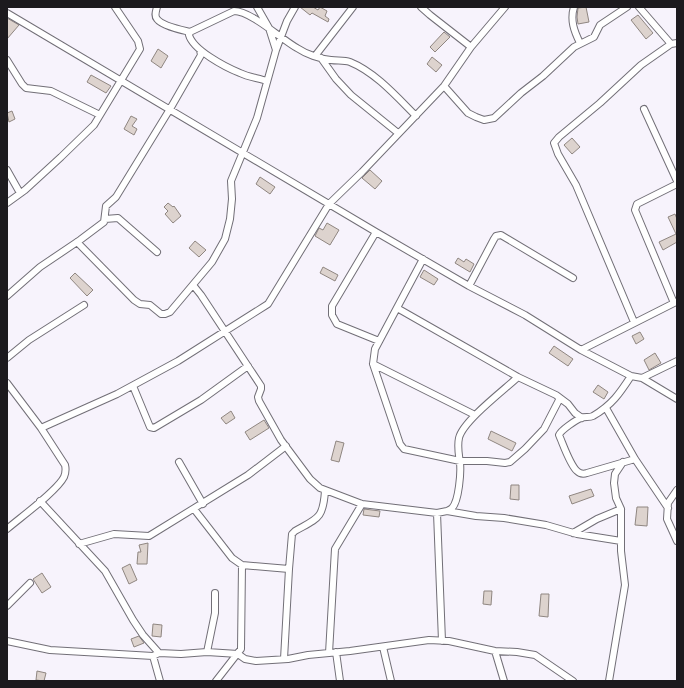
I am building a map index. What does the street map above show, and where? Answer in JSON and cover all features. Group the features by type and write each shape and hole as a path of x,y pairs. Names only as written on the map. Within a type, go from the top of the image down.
{"street":[{"path":"7,203 61,157 94,125 140,49 138,41 115,7"},
{"path":"157,7 155,15 157,20 161,23 190,32 234,10 240,11 269,28 297,48 318,57 331,60 348,61 360,68 386,86 416,116"},
{"path":"258,7 269,28 276,50"},
{"path":"77,242 134,300 140,304 150,305 161,314 170,312 212,262 225,239 230,219 232,199 231,181 257,118 276,50 287,21 295,7"},
{"path":"318,57 353,7"},
{"path":"421,7 471,47"},
{"path":"574,7 572,20 575,33 580,43"},
{"path":"444,86 468,113 484,120 494,118 520,93 543,76 580,43 594,37 600,25 627,7"},
{"path":"634,322 576,185 558,154 554,143 641,65 674,44 639,7"},
{"path":"41,428 117,394 178,362 268,304 329,204 362,172 444,86 471,47 504,8"},
{"path":"7,13 469,286 525,315 581,350 631,376 642,378 677,399"},
{"path":"190,32 190,40 200,50 242,74 267,81"},
{"path":"7,296 40,267 102,224 105,219 106,206 116,196 170,109 201,55 200,50"},
{"path":"318,57 351,95 398,133"},
{"path":"7,60 26,88 51,91 100,115"},
{"path":"581,350 675,302 635,210 637,204 677,182 644,109"},
{"path":"7,170 20,193"},
{"path":"105,219 118,218 157,252"},
{"path":"376,232 332,306 332,315 337,324 379,341"},
{"path":"469,286 494,239 496,236 501,235 573,278"},
{"path":"423,259 375,349 373,364 400,444 404,449 460,461 510,462 544,429 560,398"},
{"path":"193,285 261,386 258,397 259,401 286,446 310,478 325,491 362,504 437,512 447,511 476,516 504,518 546,525 573,533 621,540"},
{"path":"7,358 29,340 84,305"},
{"path":"397,308 518,377 560,398 582,418"},
{"path":"642,378 677,360"},
{"path":"373,364 475,415"},
{"path":"133,386 150,427 154,428 200,400 248,366"},
{"path":"631,376 616,399 606,408 591,417 582,418 560,432 559,435 568,456 577,471 582,474 635,459"},
{"path":"447,511 453,508 456,502 460,461 458,447 462,430 475,415 518,377"},
{"path":"7,383 41,428 65,465 66,471 64,478 52,491 7,530"},
{"path":"606,408 635,459 668,508"},
{"path":"79,544 114,534 146,536 203,504 248,475 286,446"},
{"path":"179,462 203,504"},
{"path":"609,681 625,585 621,540 621,509 616,498 614,484 615,474 623,462"},
{"path":"677,490 668,503 667,519 677,541"},
{"path":"284,659 292,534 320,516 324,505 325,491"},
{"path":"40,501 111,579 133,620 143,635 159,653"},
{"path":"329,653 334,549 362,504"},
{"path":"194,509 227,553 242,565 289,569"},
{"path":"573,533 596,519 621,509"},
{"path":"437,512 442,641"},
{"path":"216,681 238,654 241,646 242,565"},
{"path":"7,606 30,584"},
{"path":"207,652 215,613 215,593"},
{"path":"7,641 50,650 153,656 159,653 181,654 207,652 238,654 245,659 256,661 384,647 429,640 495,651 536,655 573,681"},
{"path":"384,647 391,681"},
{"path":"495,651 504,681"},
{"path":"336,652 340,681"},
{"path":"153,656 160,681"}],"building":[{"path":"300,7 313,7 318,10 320,7 327,11 325,16 329,19 328,22 312,13 310,15"},
{"path":"586,7 589,22 578,24 578,8"},
{"path":"638,15 653,33 646,39 631,20"},
{"path":"7,18 19,25 7,39"},
{"path":"444,32 450,37 435,52 430,47"},
{"path":"158,49 168,56 161,68 151,61"},
{"path":"432,57 442,65 436,72 427,64"},
{"path":"91,75 111,86 106,93 87,82"},
{"path":"12,111 15,119 9,122 7,113"},
{"path":"131,116 137,119 132,126 137,129 134,135 124,129"},
{"path":"572,138 580,147 572,154 564,145"},
{"path":"370,170 382,181 375,189 362,178"},
{"path":"260,177 275,187 270,194 256,184"},
{"path":"168,203 173,207 174,206 181,216 173,223 165,214 168,211 164,207"},
{"path":"675,214 677,219 677,242 663,250 659,242 676,234 668,217"},
{"path":"327,223 339,230 330,245 315,236 319,228 323,230"},
{"path":"195,241 206,250 199,257 189,248"},
{"path":"458,258 464,262 466,259 474,264 470,272 455,263"},
{"path":"323,267 338,275 335,281 320,273"},
{"path":"424,270 438,279 434,285 420,277"},
{"path":"75,273 93,290 87,296 70,278"},
{"path":"640,332 644,339 636,344 632,336"},
{"path":"554,346 573,359 568,366 549,353"},
{"path":"655,353 661,363 649,370 644,360"},
{"path":"598,385 608,392 604,399 593,392"},
{"path":"231,411 235,418 226,424 221,418"},
{"path":"264,420 269,428 250,440 245,432"},
{"path":"491,431 516,443 512,451 488,439"},
{"path":"336,441 344,443 339,462 331,460"},
{"path":"511,485 519,485 519,500 510,499"},
{"path":"591,489 594,496 572,504 569,496"},
{"path":"637,507 648,507 647,526 635,525"},
{"path":"364,509 380,511 379,517 363,515"},
{"path":"148,543 147,564 137,564 138,552 141,552 139,545"},
{"path":"130,564 137,580 129,584 122,568"},
{"path":"42,573 51,587 42,593 33,579"},
{"path":"484,591 492,591 491,605 483,604"},
{"path":"541,594 549,594 548,617 539,616"},
{"path":"153,624 162,625 161,637 152,636"},
{"path":"139,636 144,643 134,647 131,639"},
{"path":"37,671 46,673 44,681 36,680"}]}
